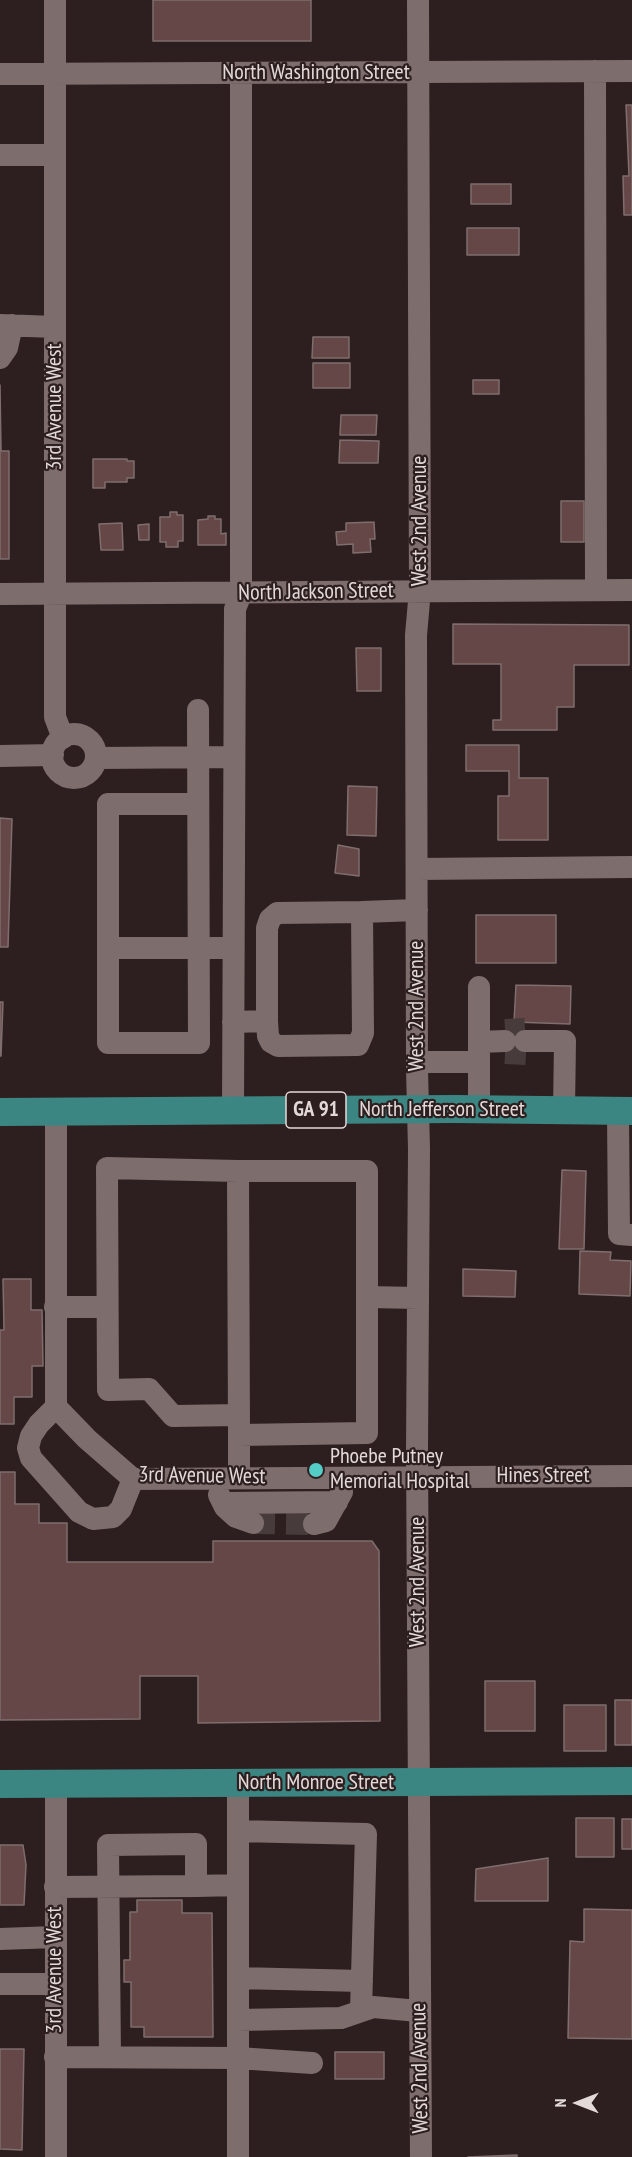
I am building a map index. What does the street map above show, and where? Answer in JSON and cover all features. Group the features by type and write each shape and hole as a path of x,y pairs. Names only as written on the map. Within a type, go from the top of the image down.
{"main road":[{"name":"North Jefferson Street","path":"0,1112 625,1111"},
{"name":"North Monroe Street","path":"0,1784 632,1781"}],"street":[{"name":"3rd Avenue West","path":"55,0 55,717 58,747"},
{"name":"West 2nd Avenue","path":"418,0 420,590 416,634 421,2157"},
{"path":"595,71 596,590"},
{"name":"North Washington Street","path":"0,74 632,71"},
{"path":"233,1110 235,609 241,594 241,74"},
{"path":"0,155 55,155"},
{"path":"0,358 7,348 6,325 55,327"},
{"name":"North Jackson Street","path":"0,594 632,590"},
{"path":"198,710 199,1043 108,1043 108,804 198,804"},
{"path":"0,756 58,747 76,735 88,740 95,751 94,765 84,776 69,778 57,769 58,747"},
{"path":"96,758 234,756"},
{"path":"417,869 632,867"},
{"path":"362,912 363,1033 358,1045 278,1046 271,1042 268,1036 267,1021 267,928 270,919 277,913 417,910"},
{"path":"108,948 233,948"},
{"path":"479,987 508,1043"},
{"path":"233,1022 267,1021"},
{"path":"417,1062 508,1043 565,1041 564,1110"},
{"path":"479,1110 508,1043"},
{"path":"625,1111 619,1234 632,1235"},
{"path":"56,1112 56,1407 39,1424 31,1436 28,1448 31,1458 79,1512 93,1519 113,1517 121,1509 133,1479"},
{"path":"107,1168 238,1171 367,1171 367,1433 239,1425 173,1416 149,1389 108,1390 107,1168"},
{"path":"238,1171 239,1478"},
{"path":"367,1297 418,1298"},
{"path":"55,1307 107,1307"},
{"name":"3rd Avenue West","path":"56,1407 87,1439 133,1479 418,1477"},
{"name":"Hines Street","path":"418,1477 632,1476"},
{"path":"209,1478 223,1503 236,1517 254,1523"},
{"path":"314,1524 326,1521 349,1478"},
{"path":"223,1503 337,1502"},
{"path":"238,1783 238,2157"},
{"name":"3rd Avenue West","path":"56,1784 56,2157"},
{"path":"238,1831 366,1834 361,2011"},
{"path":"110,2057 108,1845 196,1844 196,1886"},
{"path":"55,1887 238,1885"},
{"path":"0,1939 55,1937"},
{"path":"238,1978 362,1981"},
{"path":"0,1984 55,1984"},
{"path":"238,2020 342,2018 374,2007 419,2011"},
{"path":"55,2057 238,2058 312,2062"}],"building":[{"path":"153,0 311,0 311,41 153,41"},
{"path":"626,105 632,105 632,215 624,215 623,176 629,176"},
{"path":"471,184 511,184 511,204 471,204"},
{"path":"467,228 519,228 519,255 467,255"},
{"path":"313,337 349,337 349,358 312,358"},
{"path":"313,363 350,363 350,388 313,388"},
{"path":"473,380 499,380 499,394 473,394"},
{"path":"0,385 1,451 9,451 9,559 0,559"},
{"path":"341,415 377,415 376,435 340,435"},
{"path":"340,440 379,441 378,463 339,463"},
{"path":"93,459 134,461 134,478 127,478 127,482 105,482 105,488 93,488"},
{"path":"561,501 584,501 584,542 561,542"},
{"path":"170,512 183,515 183,541 178,541 178,547 166,547 166,542 160,542 160,517 170,517"},
{"path":"208,516 221,519 221,534 226,533 226,545 198,545 198,520 208,519"},
{"path":"374,522 375,539 370,539 371,552 353,553 353,544 337,545 336,532 346,531 346,523"},
{"path":"122,523 123,550 101,550 99,524"},
{"path":"149,524 149,540 139,540 138,525"},
{"path":"453,624 629,625 629,665 574,665 574,707 557,707 557,730 493,730 493,720 501,720 501,664 453,664"},
{"path":"356,648 381,648 381,691 357,691"},
{"path":"466,745 519,745 519,778 548,778 548,840 498,840 498,796 509,796 509,771 466,771"},
{"path":"348,786 377,787 376,836 347,835"},
{"path":"0,818 12,819 8,947 0,947"},
{"path":"338,845 359,849 359,876 335,873"},
{"path":"476,915 556,915 556,963 476,963"},
{"path":"516,985 571,986 570,1024 514,1022"},
{"path":"0,1002 3,1002 1,1056 0,1056"},
{"path":"562,1170 586,1171 584,1249 559,1249"},
{"path":"580,1251 611,1252 610,1260 631,1261 630,1296 579,1294"},
{"path":"463,1269 516,1271 515,1297 463,1296"},
{"path":"3,1279 31,1279 31,1310 42,1310 43,1366 32,1366 32,1397 14,1397 14,1424 0,1424 0,1330 4,1330"},
{"name":"Phoebe Putney Memorial Hospital","path":"0,1472 15,1472 15,1504 39,1504 39,1523 67,1523 67,1562 213,1562 213,1541 372,1541 379,1551 380,1721 198,1723 198,1676 140,1676 140,1719 0,1720"},
{"path":"485,1681 535,1681 535,1731 485,1731"},
{"path":"615,1700 632,1700 632,1745 615,1745"},
{"path":"564,1705 606,1705 606,1751 564,1751"},
{"path":"576,1818 614,1818 614,1857 576,1857"},
{"path":"622,1819 632,1819 632,1849 622,1849"},
{"path":"0,1845 23,1845 26,1865 24,1905 0,1905"},
{"path":"548,1858 548,1901 475,1901 476,1869"},
{"path":"137,1900 182,1900 182,1913 212,1913 213,2037 144,2037 144,2027 131,2027 131,1982 124,1982 124,1960 130,1960 130,1912 137,1912"},
{"path":"584,1909 632,1910 632,2039 568,2038 570,1941 584,1942"},
{"path":"0,2049 24,2049 22,2150 0,2149"},
{"path":"335,2052 384,2052 384,2079 335,2079"},
{"path":"517,2155 517,2157 468,2157"}],"tunnel":[{"path":"505,1030 525,1029"},
{"path":"505,1053 526,1054"},
{"path":"253,1523 314,1524"}],"place":[{"name":"Phoebe Putney Memorial Hospital","path":"316,1470"}]}
